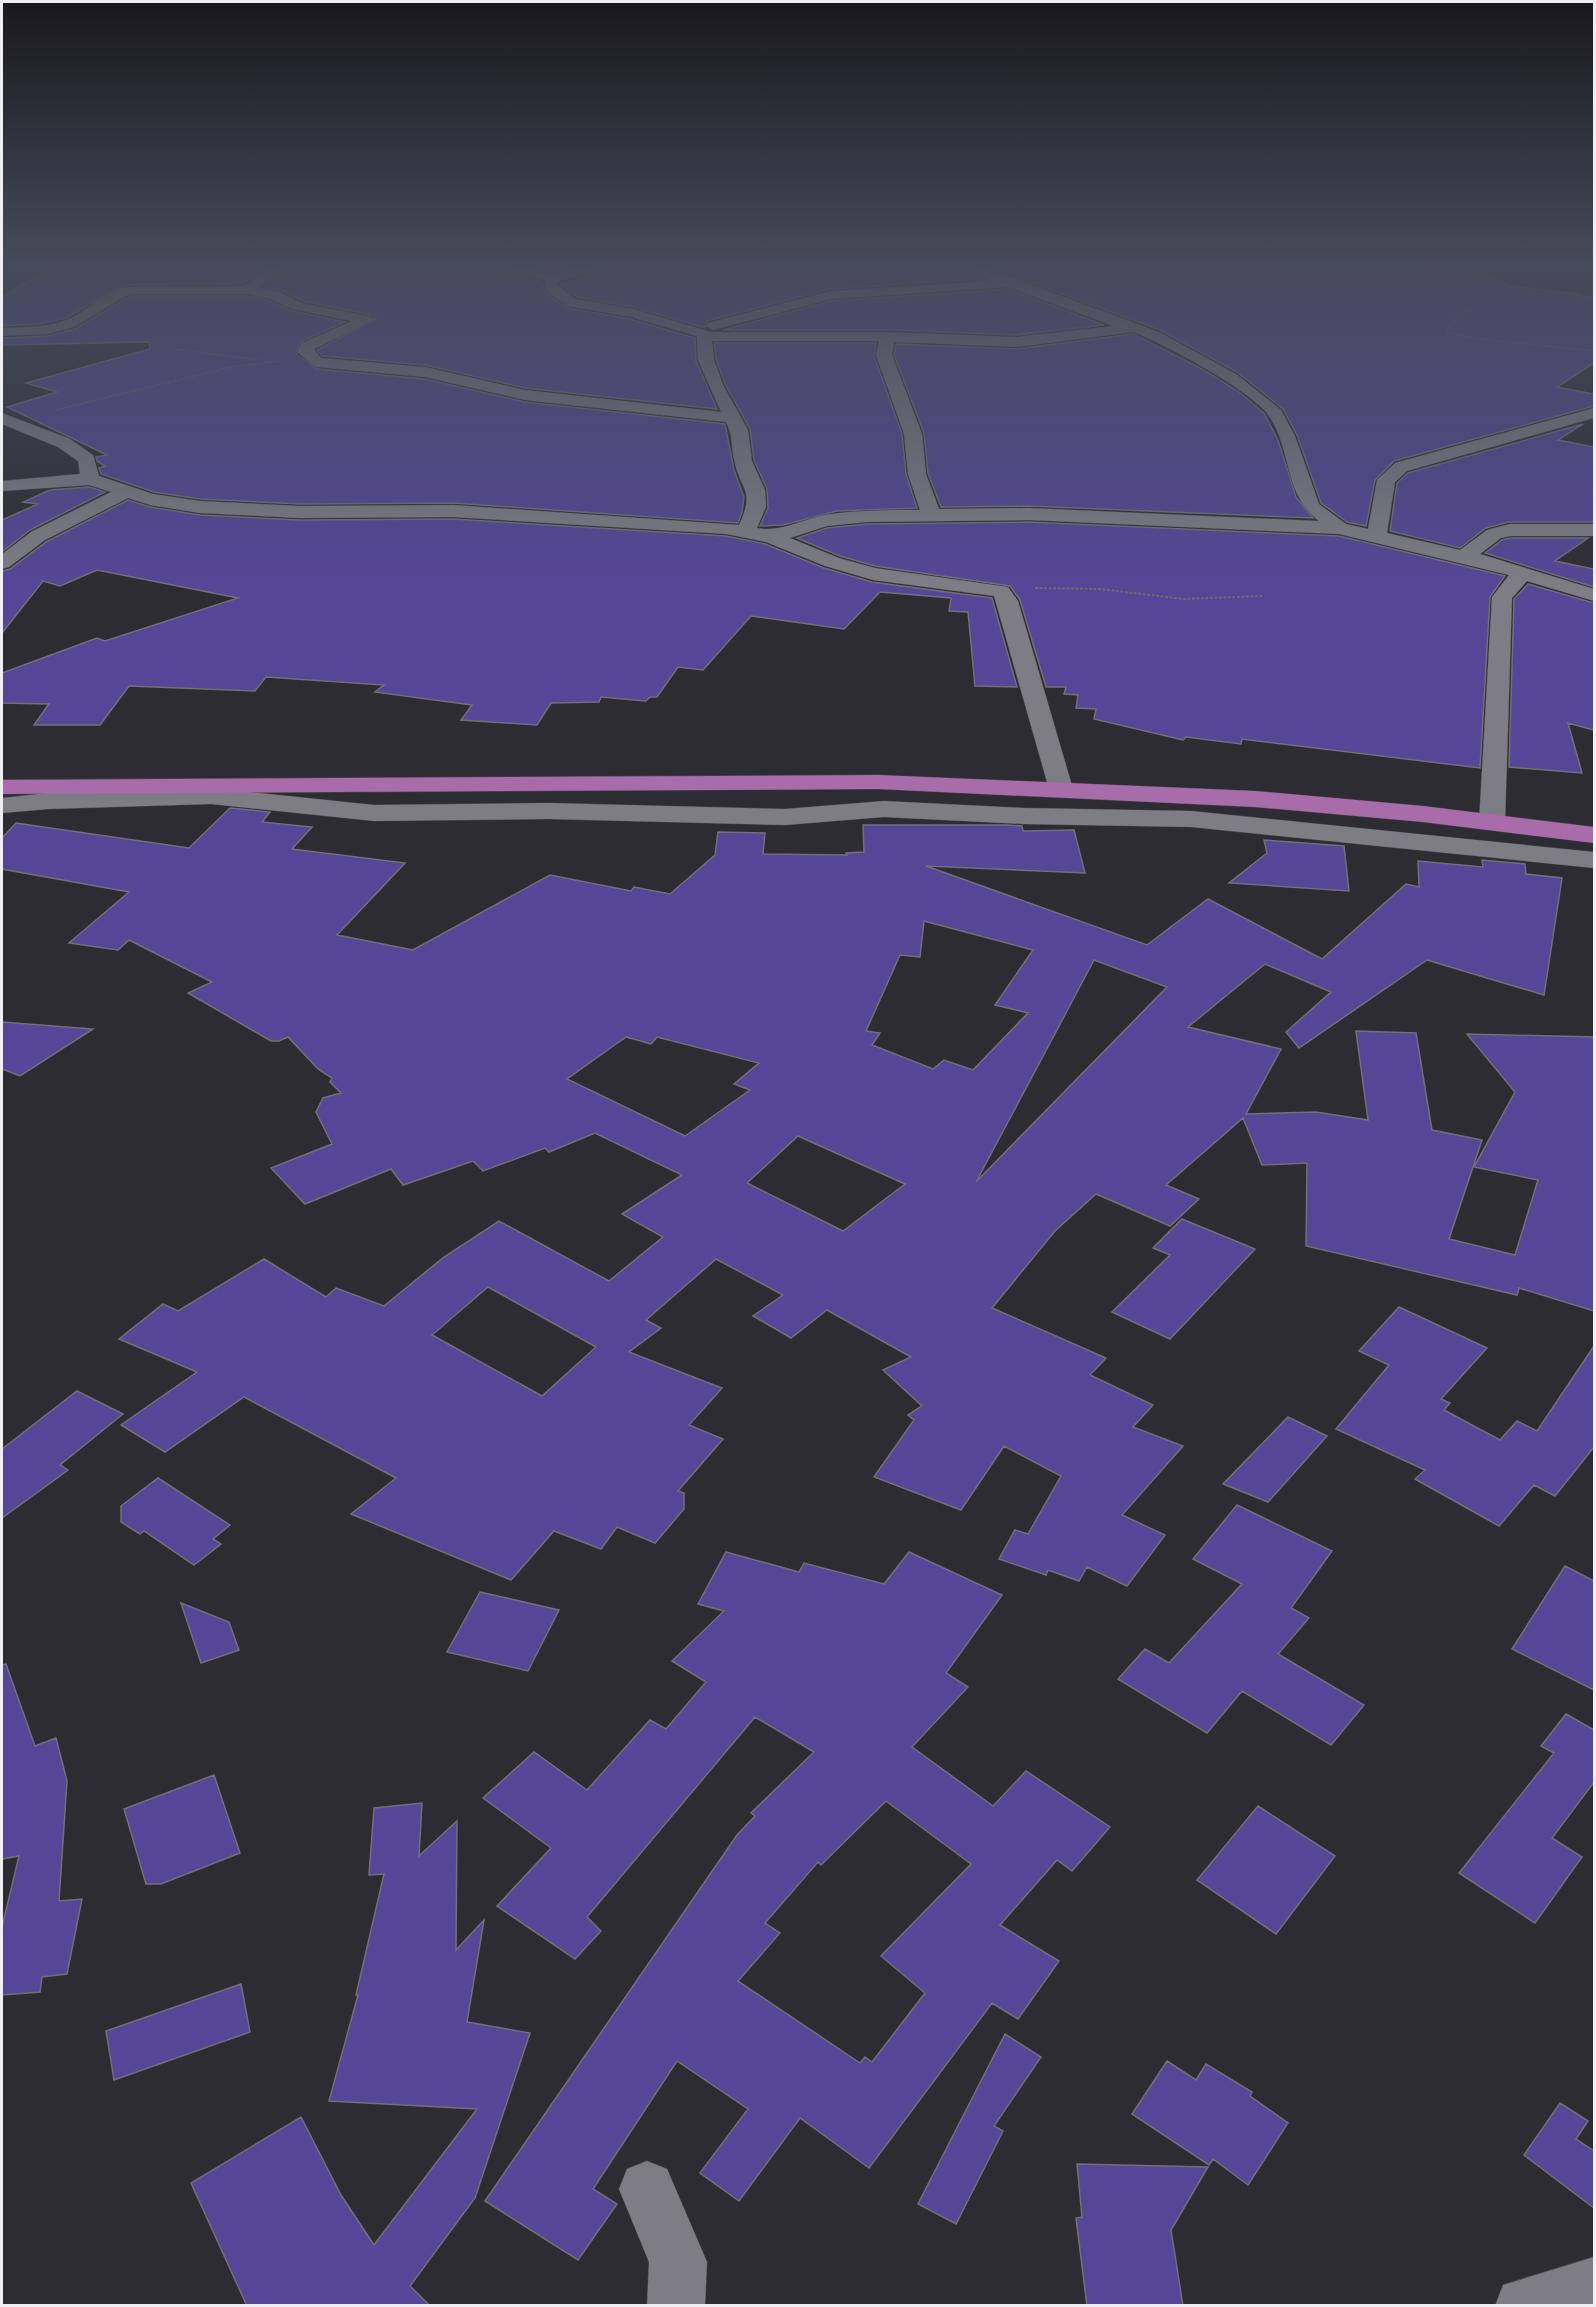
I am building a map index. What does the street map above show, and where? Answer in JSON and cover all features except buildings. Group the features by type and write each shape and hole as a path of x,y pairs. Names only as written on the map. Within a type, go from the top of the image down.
{"highway":[{"path":"2,787 878,782 1255,799 1492,822 1594,835"}],"street":[{"path":"412,371 525,394 733,418"},
{"path":"710,371 739,429 743,461 756,490 757,507 746,531"},
{"path":"890,371 913,434 917,474 931,515"},
{"path":"1219,371 1273,410 1286,436 1305,495 1312,507 1339,528"},
{"path":"1376,538 1386,480 1401,467 1594,414"},
{"path":"5,420 64,443 87,459 90,479"},
{"path":"1549,428 1583,436"},
{"path":"2,486 90,479 150,499 200,507 300,512 453,511 746,531 771,537 832,562 873,574 1001,591 1008,601 1061,789"},
{"path":"2,563 38,536 125,492"},
{"path":"771,537 845,517 931,515 1029,514 1339,528 1463,556 1594,595"},
{"path":"1463,556 1494,534 1510,530 1594,530"},
{"path":"1492,822 1502,597 1523,572"},
{"path":"2,806 211,796 374,813 549,811 785,817 884,809 1024,816 1191,819 1594,860"},
{"path":"647,2189 678,2262 676,2306"},
{"path":"1524,2306 1594,2286"}],"path":[{"path":"5,420 152,388 214,371"},
{"path":"1001,591 1065,586 1184,599 1262,596"}]}
